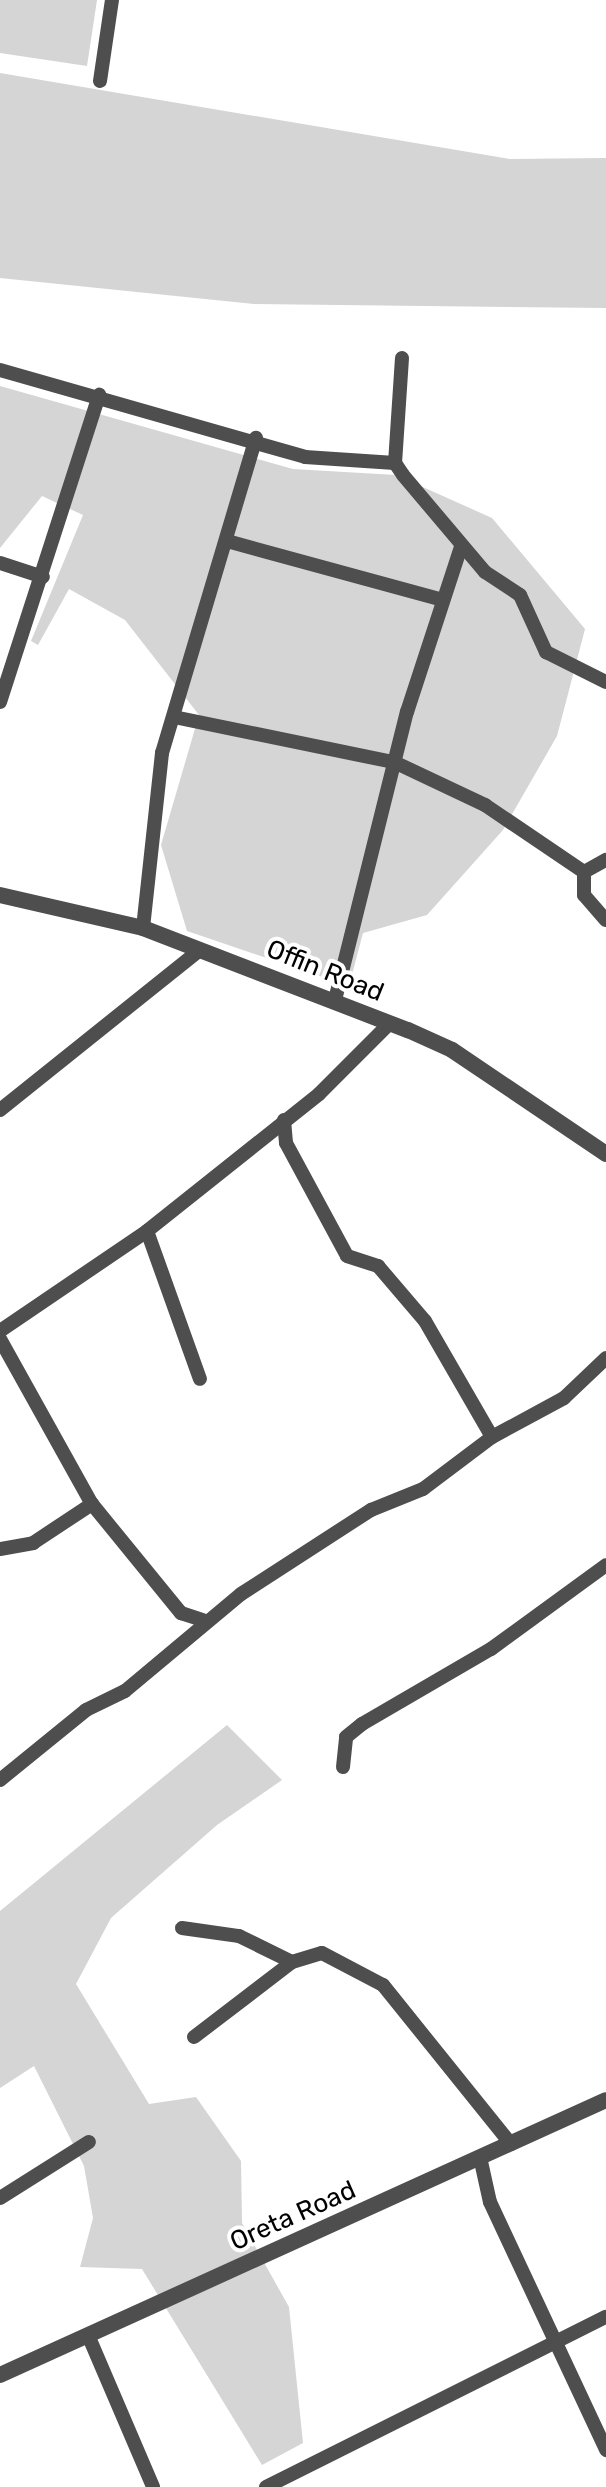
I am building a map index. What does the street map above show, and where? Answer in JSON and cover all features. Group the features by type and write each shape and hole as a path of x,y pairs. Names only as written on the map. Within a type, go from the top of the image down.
{"street":[{"path":"100,81 112,0"},
{"path":"402,358 395,463 461,547 520,595 546,652 606,682"},
{"path":"0,370 256,438 305,457 395,463"},
{"path":"0,702 43,577 99,395"},
{"path":"143,928 155,799 174,717 256,438"},
{"path":"227,541 442,600"},
{"path":"335,1000 394,762 461,547"},
{"path":"0,563 43,577"},
{"path":"174,717 394,762 485,805 584,872"},
{"path":"584,872 606,860"},
{"path":"584,872 584,895 606,920"},
{"name":"Offin Road","path":"0,895 143,928 390,1023 452,1050 606,1154"},
{"path":"0,1110 200,950"},
{"path":"0,1331 147,1231 284,1120 390,1023"},
{"path":"284,1120 286,1143 335,1239 347,1256 378,1266 425,1321 492,1437"},
{"path":"147,1231 200,1379"},
{"path":"0,1339 92,1504 181,1613 203,1620"},
{"path":"0,1780 86,1710 125,1691 203,1620 314,1543 423,1489 492,1437 564,1398 606,1358"},
{"path":"0,1549 33,1543 92,1504"},
{"path":"343,1767 346,1737 362,1724 491,1649 606,1565"},
{"path":"182,1928 239,1936 292,1962"},
{"path":"194,2037 292,1962 322,1953 379,1981 511,2144"},
{"name":"Oreta Road","path":"0,2375 606,2100"},
{"path":"0,2198 89,2142"},
{"path":"480,2157 490,2202 606,2450"},
{"path":"266,2487 606,2317"},
{"path":"88,2335 153,2487"}],"shaded area":[{"path":"0,0 97,0 87,66 0,53"},
{"path":"0,73 510,159 606,158 606,308 254,304 0,278"},
{"path":"0,386 293,469 396,475 492,518 585,629 557,736 503,830 427,915 363,933 349,986 187,931 161,845 199,715 125,620 69,589 38,645 31,641 83,515 42,496 0,548"},
{"path":"227,1725 282,1780 217,1825 111,1918 76,1984 149,2104 196,2097 241,2161 242,2223 289,2307 303,2443 262,2465 142,2269 80,2267 93,2218 84,2166 34,2066 0,2088 0,1911"}]}
